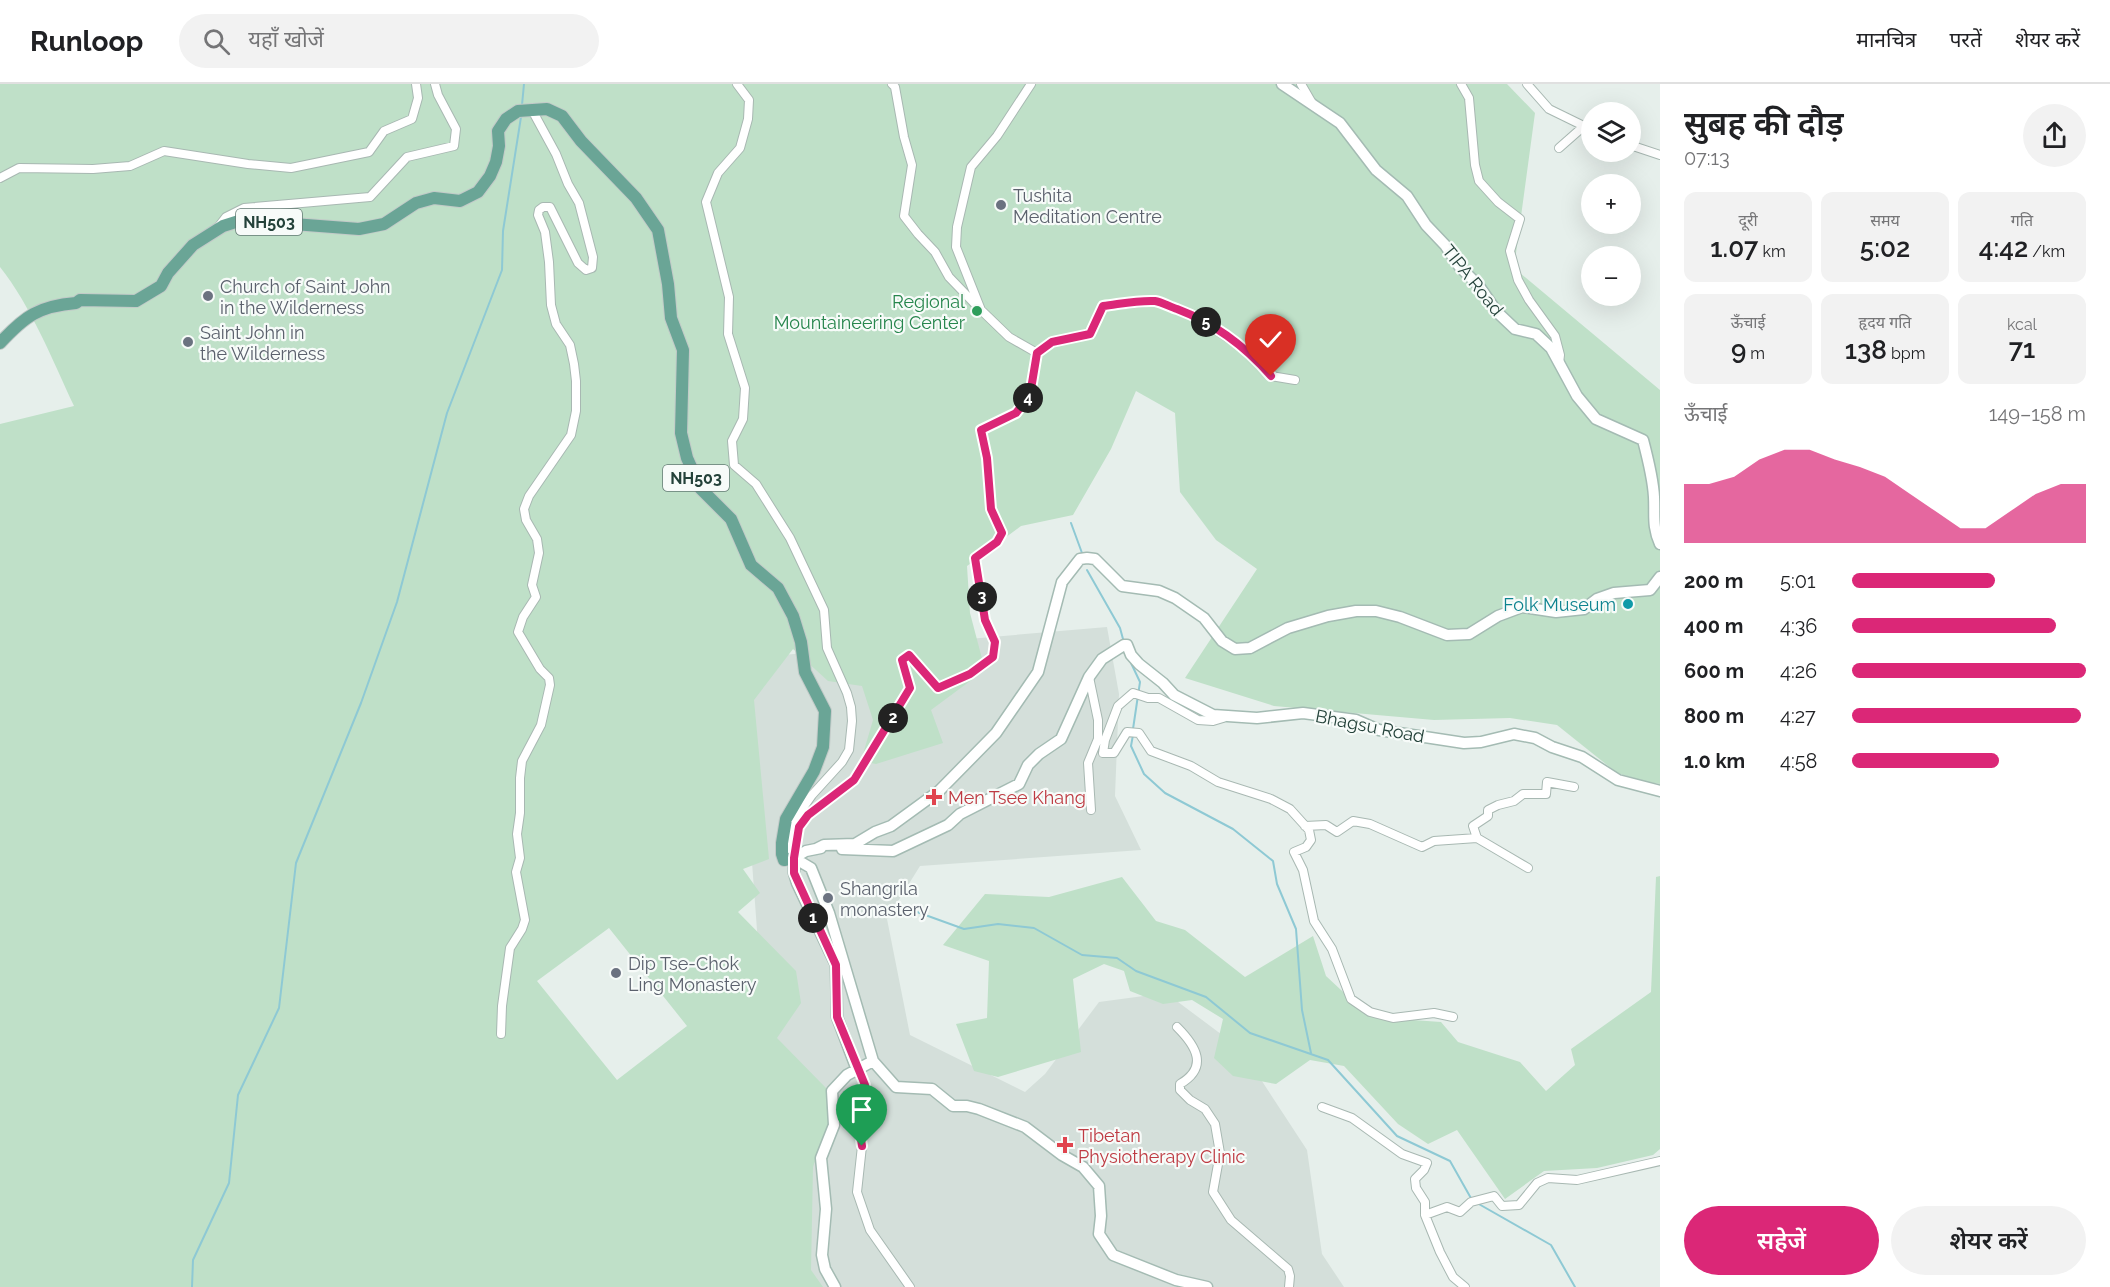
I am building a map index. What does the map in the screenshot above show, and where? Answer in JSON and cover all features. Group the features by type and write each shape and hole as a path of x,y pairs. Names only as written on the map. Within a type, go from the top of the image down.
{"main road":[{"name":"NH503","path":"0,343 19,322 38,310 76,303 80,300 136,301 161,286 168,273 193,245 223,226 242,220 359,229 384,224 416,203 434,198 460,201 478,192 490,176 499,146 498,131 506,119 526,110 547,109 562,116 581,141 636,198 658,230 668,284 671,318 683,350 681,433 687,458 701,489 731,519 751,565 778,588 793,616 801,642 805,672 825,711 823,747 814,771 786,819 782,854 784,860 794,858"}],"street":[{"path":"0,178 19,168 93,169 130,166 164,151 291,168 322,163 369,152 384,131 412,119 418,99 416,84"},
{"path":"212,234 226,217 244,208 370,197 407,157 454,146 456,129 438,95 435,84"},
{"path":"737,84 749,100 748,119 740,148 718,173 706,202 729,297 728,334 745,388 743,419 732,441 734,465 756,484 790,538 824,610 828,648 847,693 852,721 849,750 842,762 812,795 791,828 787,844 789,857 811,868 843,959 873,1061 896,1087 932,1089 953,1106 979,1109 1025,1127 1062,1155 1083,1167 1100,1186 1099,1234 1113,1255 1176,1280 1207,1287"},
{"path":"892,84 895,87 904,137 912,165 904,216 935,252 949,277 981,310 1009,337 1037,353"},
{"path":"981,310 956,247 957,227 971,167 997,136 1031,84"},
{"name":"TIPA Road","path":"1282,84 1340,123 1376,171 1407,196 1426,225 1445,245 1459,266 1479,286 1497,312 1515,329 1536,334 1551,348 1577,396 1596,419 1643,440 1651,471 1654,529 1660,544"},
{"path":"1301,84 1314,107"},
{"path":"1461,84 1469,98 1475,165 1479,181 1498,202 1520,219 1510,251 1518,280 1529,300 1555,336 1560,355 1559,363"},
{"path":"1527,84 1549,109 1581,125"},
{"path":"501,1034 502,1006 510,948 525,920 516,872 520,858 517,834 522,761 541,725 550,685 549,678 540,669 518,632 523,617 536,597 532,585 539,554 537,539 526,520 524,509 529,496 571,435 576,411 576,381 572,355 570,345 556,324 551,305 549,262 545,232 538,215 539,210 543,207 550,207 578,263 586,270 592,268 592,257 579,203 568,184 556,154 526,110"},
{"path":"1559,148 1581,133"},
{"path":"1641,149 1660,155"},
{"path":"910,1287 870,1230 857,1192 862,1146 856,1106 865,1085 837,1017 836,965 794,873 799,827 808,815 854,780 910,688 902,660 909,655 938,688 970,674 993,657 995,642 985,620 975,558 997,542 1002,533 991,509 987,458 981,430 1016,413 1030,395 1037,353 1052,342 1090,334 1103,306 1156,301 1197,317 1216,328 1259,362 1271,376 1295,380"},
{"path":"816,849 824,845 855,844 891,826 939,791 996,733 1038,672 1062,582 1080,559 1095,559 1122,586 1159,591 1175,598 1204,618 1222,641 1235,649 1250,648 1288,628 1328,616 1356,611 1376,611 1400,617 1447,635 1469,634 1498,616 1522,607 1556,612 1584,609 1597,599 1614,593 1650,590 1660,577"},
{"name":"Bhagsu Road","path":"794,858 806,851 828,847 858,851 893,851 948,825 960,814 1019,784 1028,765 1061,738 1089,676 1102,659 1117,648 1128,645 1131,655 1139,664 1174,695 1213,715 1257,718 1303,713 1356,720 1379,730 1464,743 1481,742 1514,734 1535,738 1552,747 1582,757 1618,780 1660,791"},
{"path":"1089,676 1098,720 1098,739 1088,763 1091,810"},
{"path":"1225,717 1213,721 1198,720 1159,698 1148,698 1133,693 1118,706 1105,740 1103,753 1114,753 1127,732 1135,732 1151,751 1191,766 1218,782 1271,799 1290,809 1305,826 1311,840 1306,847 1294,852 1303,870 1314,921 1332,949 1351,999 1370,1012 1393,1018 1434,1013 1453,1017"},
{"path":"1477,838 1473,826 1488,816 1488,810 1514,801 1523,794 1546,794 1547,782 1574,787"},
{"path":"1305,826 1326,825 1337,832 1353,822 1370,824 1422,847 1434,841 1477,838 1528,868"},
{"path":"1177,1027 1196,1051 1197,1066 1191,1077 1180,1084 1180,1090 1204,1109 1215,1124 1220,1154 1213,1192 1231,1220 1288,1269 1289,1287"},
{"path":"835,1287 825,1269 822,1255 826,1209 820,1158 834,1125 832,1092 847,1075 873,1061"},
{"path":"1322,1107 1352,1118 1402,1154 1427,1163 1415,1179 1416,1188 1425,1202 1425,1215 1440,1252 1453,1277 1465,1287"},
{"path":"1425,1215 1446,1207 1460,1212 1471,1202 1494,1196 1502,1206 1519,1205 1538,1184 1548,1178 1577,1180 1660,1161"}],"shaded area":[{"path":"1107,627 1119,694 1115,796 1141,850 920,866 887,919 910,1035 1025,1092 1045,1074 1099,1002 1166,993 1241,1049 1307,1150 1322,1254 1344,1287 808,1287 777,1201 737,659"}],"green space":[{"path":"0,84 1507,84 1535,113 1514,268 1660,390 1660,784 1617,773 1557,725 1510,718 1434,720 1274,706 1185,678 1257,569 1216,540 1180,492 1175,413 1136,391 1111,449 1073,515 1021,526 967,566 970,613 985,670 931,710 943,743 876,764 861,761 873,720 862,686 828,681 793,649 754,700 769,859 743,869 760,893 738,912 796,971 801,1003 777,1038 827,1089 829,1122 813,1167 811,1270 823,1287 0,1287 0,424 74,406 32,316 0,267","holes":["609,928 687,1026 617,1080 537,981"]},
{"path":"1660,876 1660,1149 1653,1155 1597,1168 1544,1171 1505,1199 1457,1130 1428,1144 1398,1124 1344,1066 1310,1060 1276,1084 1233,1076 1214,1058 1223,1019 1192,1000 1163,1004 1130,991 1124,971 1104,964 1073,979 1081,1052 998,1077 974,1071 956,1024 987,1018 989,961 943,945 985,894 1049,897 1122,877 1156,921 1185,930 1245,977 1313,936 1326,976 1370,1017 1441,1022 1458,1042 1520,1062 1546,1091 1575,1065 1571,1049 1651,992 1656,877"}],"waterway":[{"path":"522,105 524,84"},
{"path":"192,1287 193,1260 229,1183 238,1095 279,1008 296,863 361,703 397,602 447,413 502,270 503,231 521,117"},
{"path":"1071,523 1082,553"},
{"path":"1087,570 1120,628 1123,639"},
{"path":"1131,663 1140,682 1133,729"},
{"path":"1133,735 1131,746 1144,774 1165,793 1233,829 1273,861 1277,884 1296,929 1302,1010 1311,1053"},
{"path":"917,912 964,929 998,924 1034,928 1082,955 1117,958 1136,971 1206,997 1250,1033 1328,1060 1397,1136 1450,1161 1472,1200"},
{"path":"1477,1203 1551,1245 1575,1287"}],"place":[{"name":"Tushita Meditation Centre","path":"1001,205"},
{"name":"Church of Saint John in the Wilderness","path":"208,296"},
{"name":"Regional Mountaineering Center","path":"977,311"},
{"name":"Saint John in the Wilderness","path":"188,342"},
{"name":"Folk Museum","path":"1628,604"},
{"name":"Men Tsee Khang","path":"934,797"},
{"name":"Shangrila monastery","path":"828,898"},
{"name":"Dip Tse-Chok Ling Monastery","path":"616,973"},
{"name":"Tibetan Physiotherapy Clinic","path":"1065,1145"}],"route":[{"path":"862,1146 856,1106 865,1085 837,1017 836,965 794,873 799,827 808,815 854,780 879,742 910,688 902,660 909,655 938,688 970,674 993,657 995,642 985,620 975,558 997,542 1002,533 991,509 987,458 981,430 1016,413 1030,395 1037,353 1052,342 1090,334 1103,306 1156,301 1197,317 1239,345 1271,376"}]}
